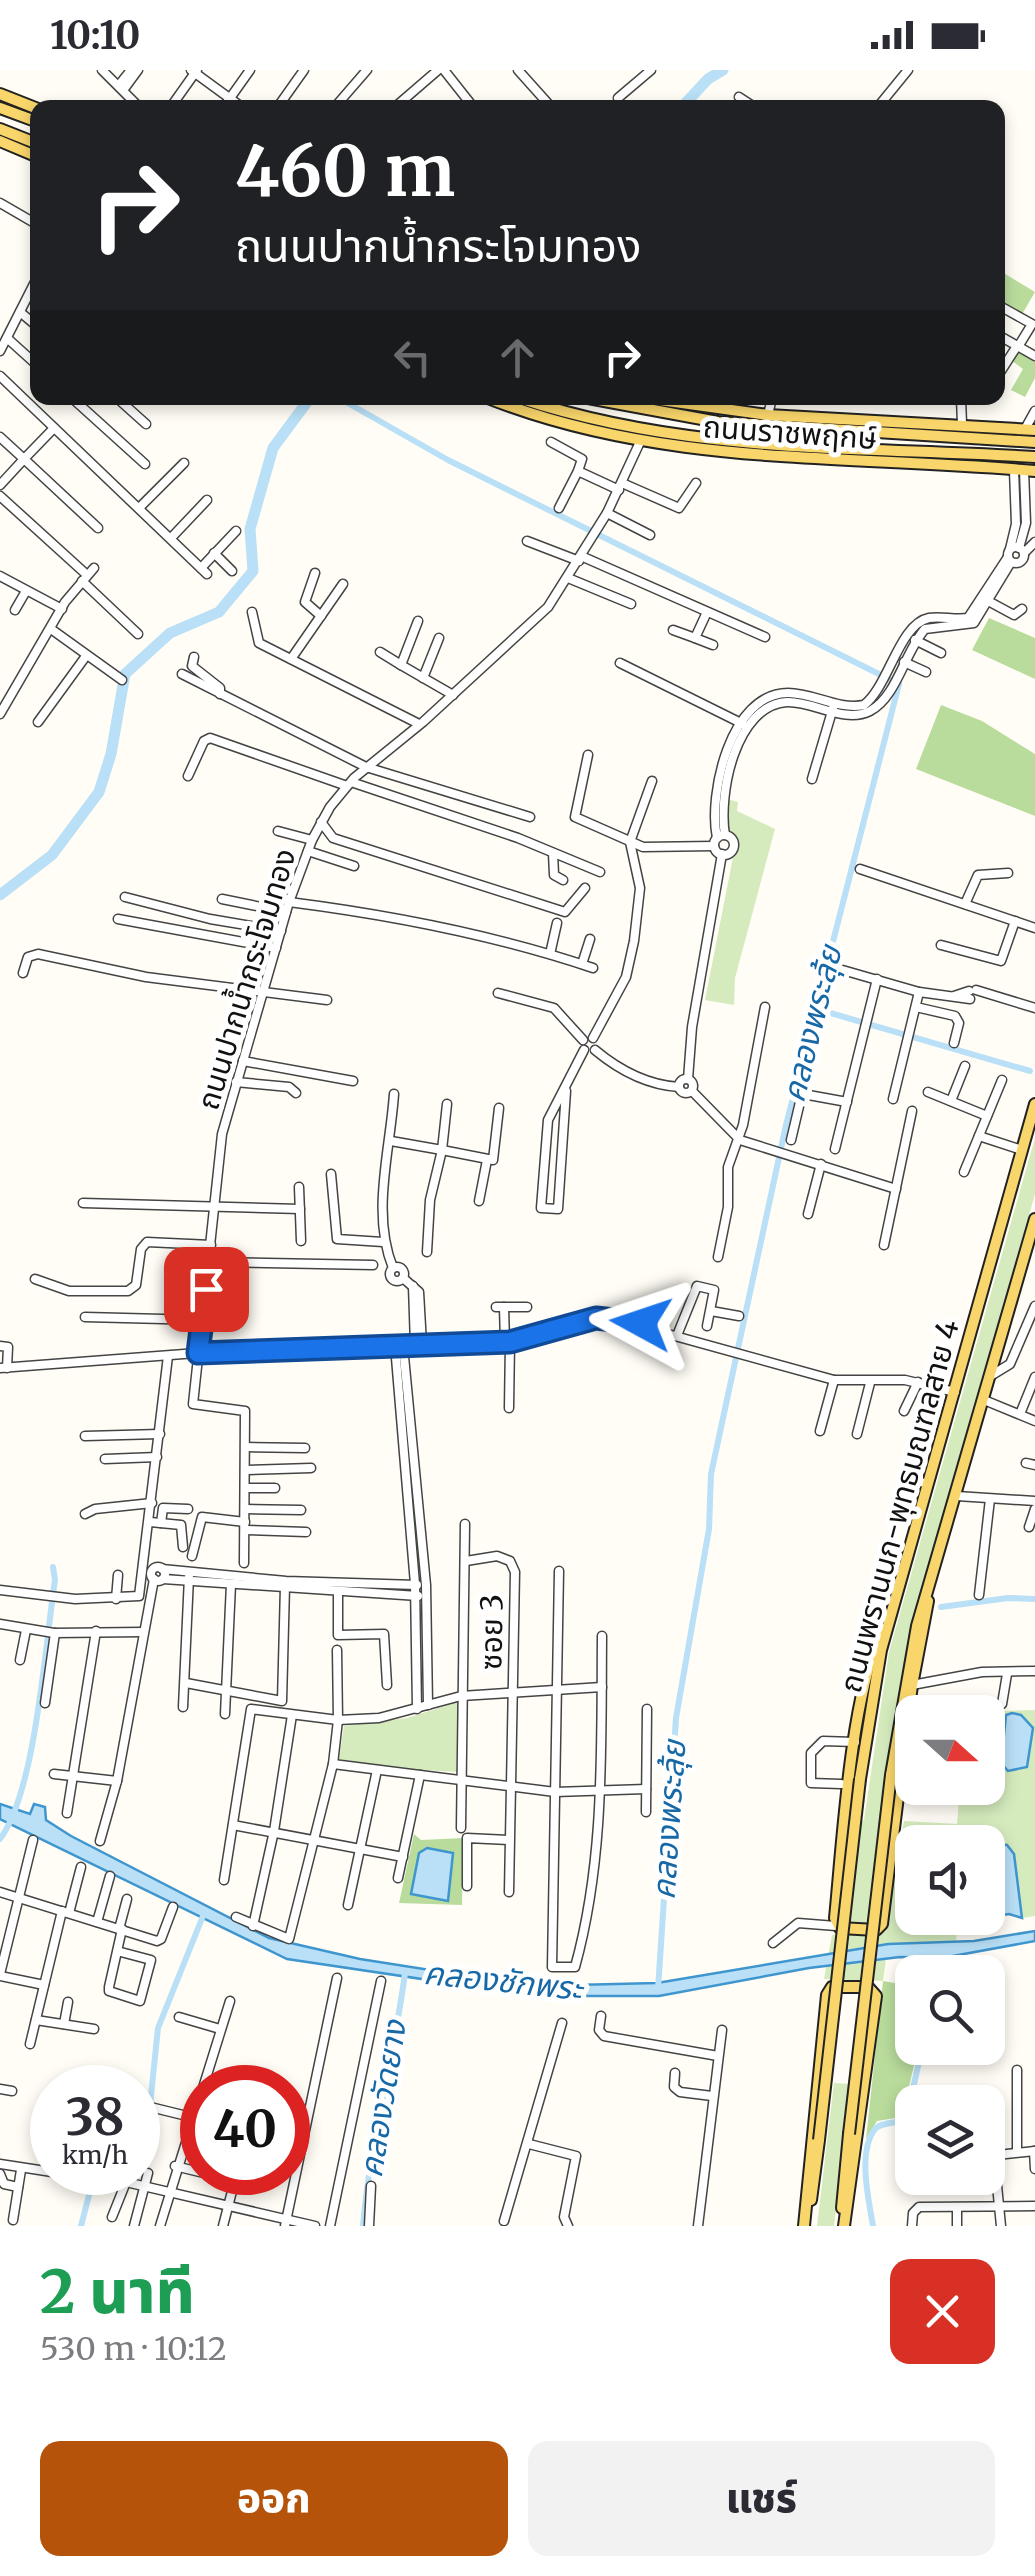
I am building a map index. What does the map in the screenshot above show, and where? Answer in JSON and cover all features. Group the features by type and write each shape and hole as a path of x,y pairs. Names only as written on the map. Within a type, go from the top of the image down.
{"main road":[{"path":"0,94 30,117"},
{"path":"0,108 30,108"},
{"path":"0,129 30,141"},
{"path":"0,141 30,154"},
{"name":"ถนนราชพฤกษ์","path":"507,405 549,420 640,442 704,452 1024,471"},
{"name":"ถนนราชพฤกษ์","path":"548,405 666,434 801,450 1035,456"},
{"name":"ถนนราชพฤกษ์","path":"666,405 801,428 1035,442"},
{"name":"ถนนราชพฤกษ์","path":"670,405 768,415 1030,429"},
{"path":"704,452 801,450"},
{"name":"ถนนพรานนก-พุทธมณฑลสาย 4","path":"806,2226 874,1686 890,1615 1035,1104"},
{"name":"ถนนพรานนก-พุทธมณฑลสาย 4","path":"842,2226 890,1775 909,1657 1035,1218"},
{"path":"890,1615 871,1658 856,1742 836,1926 876,1930 882,1924 912,1685 928,1601"},
{"path":"806,2226 827,1996 832,1987 840,1986 868,1988 876,1996 842,2226"}],"street":[{"path":"102,70 133,100"},
{"path":"121,87 135,70"},
{"path":"230,98 250,70"},
{"path":"283,100 304,70"},
{"path":"341,100 368,70"},
{"path":"404,100 441,70 467,100"},
{"path":"518,70 545,100"},
{"path":"618,98 651,70"},
{"path":"884,100 908,70"},
{"path":"175,100 194,71 233,100"},
{"path":"738,97 743,100"},
{"path":"0,203 30,220"},
{"path":"0,351 30,294"},
{"path":"1005,310 1032,324 1005,365"},
{"path":"20,312 30,320"},
{"path":"7,338 30,359"},
{"path":"1005,338 1035,356"},
{"path":"0,376 30,405"},
{"path":"30,405 204,571 214,553 236,531"},
{"path":"80,405 145,464"},
{"path":"125,405 146,424"},
{"path":"768,415 770,405"},
{"path":"961,405 962,424"},
{"path":"1030,429 1035,411"},
{"path":"0,485 54,428"},
{"path":"0,437 98,528"},
{"path":"551,442 582,460 559,508"},
{"name":"ถนนปากน้ำกระโจมทอง","path":"246,1447 244,1409 193,1406 213,1209 222,1134 288,902 312,840 349,784 366,767 453,696 548,607 602,523 640,442"},
{"path":"139,508 184,462"},
{"path":"578,471 679,508 696,483"},
{"path":"896,1189 740,1140 692,1091 688,1080 692,1027 722,854 714,798 744,724 777,704 867,712 904,662 915,640 931,626 969,626 1014,554 1026,523 1024,471"},
{"path":"0,496 88,575 138,634"},
{"path":"170,538 207,500"},
{"path":"607,513 650,535"},
{"path":"527,541 638,578 765,637"},
{"path":"889,679 914,626 926,618 964,619 983,606 1014,554 1035,542"},
{"path":"214,553 232,572"},
{"path":"315,573 305,602 321,616"},
{"path":"0,714 62,609 88,575"},
{"path":"0,576 62,609"},
{"path":"568,578 631,604"},
{"path":"291,659 343,584"},
{"path":"15,610 26,590"},
{"path":"983,606 1014,615 1022,609"},
{"path":"252,612 257,641 420,724"},
{"path":"695,638 706,612"},
{"path":"402,665 418,621"},
{"path":"51,629 122,680"},
{"path":"673,630 712,645"},
{"path":"423,678 438,638"},
{"path":"915,640 941,652"},
{"path":"422,646 434,650"},
{"path":"380,652 453,696"},
{"path":"38,722 86,656"},
{"path":"194,657 192,666 220,688 220,694"},
{"path":"904,662 926,672"},
{"path":"620,663 744,724"},
{"path":"182,674 366,767 530,817"},
{"path":"812,779 833,708"},
{"path":"188,776 204,740 210,738 553,852 600,872"},
{"path":"588,754 576,817 642,847 719,840 734,846 722,854"},
{"path":"566,1091 558,1209 542,1208 548,1120 626,977 640,888 630,842 652,781"},
{"path":"321,822 333,838 564,912 585,888"},
{"path":"278,831 312,840"},
{"path":"308,851 354,866"},
{"path":"553,852 552,870 563,880"},
{"path":"860,869 1035,928"},
{"path":"965,904 978,875 1008,873"},
{"path":"125,897 281,931"},
{"path":"222,899 286,912"},
{"path":"288,902 360,911 550,954 593,968"},
{"path":"118,919 276,948"},
{"path":"941,945 1002,961 1015,920"},
{"path":"550,954 557,923"},
{"path":"582,964 590,939"},
{"path":"23,972 28,957 38,954 146,977 327,1000"},
{"path":"791,1140 832,967 919,992 954,996 989,992 1035,1008"},
{"path":"835,1149 877,980"},
{"path":"893,1099 919,992"},
{"path":"498,993 554,1008 594,1050 622,1070 663,1086 679,1087 688,1080"},
{"path":"718,1258 728,1207 728,1167 740,1140 765,1007"},
{"path":"916,1007 955,1016 959,1023 954,1043"},
{"path":"243,1061 352,1081"},
{"path":"951,1101 965,1066"},
{"path":"964,1172 1002,1080"},
{"path":"236,1082 292,1087 296,1093"},
{"path":"679,1087 685,1094 692,1091"},
{"path":"928,1092 987,1116"},
{"path":"394,1094 383,1185 383,1242 393,1268 393,1280 403,1278 413,1286 418,1344"},
{"path":"803,1094 846,1102"},
{"path":"426,1252 430,1200 448,1104"},
{"path":"391,1142 493,1160 500,1108"},
{"path":"884,1245 912,1111"},
{"path":"978,1136 1022,1150"},
{"path":"479,1201 487,1160"},
{"path":"544,1164 562,1165"},
{"path":"808,1214 821,1164"},
{"path":"331,1174 337,1239 383,1242"},
{"path":"299,1187 302,1241"},
{"path":"82,1203 300,1210"},
{"path":"34,1278 69,1290 128,1291 136,1285 141,1249 147,1242 211,1245"},
{"path":"210,1262 372,1265"},
{"path":"678,1334 694,1289 714,1290 706,1326"},
{"path":"992,1375 1014,1358 1035,1306"},
{"path":"509,1408 508,1342 500,1307 526,1307"},
{"path":"710,1310 739,1316"},
{"path":"85,1317 202,1318 228,1313"},
{"path":"0,1346 8,1347 4,1368 198,1353 508,1342 606,1317 834,1380 918,1382 955,1392"},
{"path":"399,1346 410,1476 417,1709"},
{"path":"0,1590 56,1598 116,1599 135,1598 141,1591 168,1356"},
{"path":"1020,1414 1035,1376"},
{"path":"820,1432 834,1380"},
{"path":"904,1412 918,1382"},
{"path":"857,1434 870,1383"},
{"path":"984,1400 1035,1421"},
{"path":"85,1436 160,1434"},
{"path":"244,1563 246,1447 305,1448"},
{"path":"104,1459 157,1457"},
{"path":"246,1470 311,1468"},
{"path":"410,1476 426,1585 428,1705"},
{"path":"902,1478 928,1484"},
{"path":"246,1488 275,1488"},
{"path":"957,1496 1035,1502"},
{"path":"979,1595 990,1499"},
{"path":"85,1514 95,1508 152,1502"},
{"path":"161,1523 166,1507 188,1510"},
{"path":"246,1509 301,1510"},
{"path":"1029,1527 1035,1509"},
{"path":"192,1556 202,1518 306,1532"},
{"path":"150,1522 181,1525 182,1547"},
{"path":"461,1828 465,1524"},
{"name":"ซอย 3","path":"466,1561 497,1556 510,1561 515,1572 513,1690"},
{"path":"559,1570 552,1966 575,1966 589,1916 600,1792 602,1636"},
{"path":"116,1599 118,1575"},
{"path":"100,1841 117,1782 142,1632 160,1576 338,1588 426,1585"},
{"path":"183,1706 189,1577"},
{"path":"225,1714 231,1580"},
{"path":"186,1684 282,1701 286,1586"},
{"path":"367,1587 426,1596"},
{"path":"338,1588 338,1635 384,1634 387,1685"},
{"path":"0,1624 54,1633 142,1632"},
{"path":"20,1660 26,1630"},
{"path":"67,1813 96,1631"},
{"path":"45,1704 54,1633"},
{"path":"236,1917 289,1939 333,1764 338,1720 337,1650"},
{"path":"912,1685 982,1672 1035,1671"},
{"path":"1003,1695 1006,1674"},
{"path":"224,1880 252,1709 338,1720 379,1718 462,1696 602,1686"},
{"path":"509,1892 513,1690"},
{"path":"646,1812 647,1708"},
{"path":"253,1926 274,1830 292,1715"},
{"path":"841,1784 811,1782 811,1753 822,1741 856,1742"},
{"path":"333,1764 555,1792 646,1789"},
{"path":"348,1905 377,1770"},
{"path":"54,1774 117,1782"},
{"path":"398,1878 420,1775"},
{"path":"233,1825 403,1857"},
{"path":"467,1886 468,1838 509,1840"},
{"path":"33,1840 2,1953 0,1975 44,1985"},
{"path":"30,2044 81,1867"},
{"path":"97,1922 110,1876"},
{"path":"0,1892 160,1941 173,1908"},
{"path":"117,1951 151,1960 140,2001 109,1991 127,1899"},
{"path":"772,1943 798,1923 836,1926"},
{"path":"0,1925 11,1929"},
{"path":"286,2223 336,1978"},
{"path":"330,2226 382,1982"},
{"path":"208,2065 230,2001"},
{"path":"64,2024 68,2002"},
{"path":"600,2016 599,2030 604,2036 718,2056"},
{"path":"179,2017 220,2029"},
{"path":"36,2020 94,2029"},
{"path":"504,2221 562,2023"},
{"path":"698,2226 722,2030"},
{"path":"1016,2070 1016,2152"},
{"path":"675,2074 674,2087 680,2092 712,2096"},
{"path":"0,2089 12,2091"},
{"path":"529,2144 576,2156 564,2217 568,2226"},
{"path":"160,2226 180,2150"},
{"path":"1005,2153 1034,2151 1035,2169"},
{"path":"0,2164 30,2168"},
{"path":"175,2166 180,2167"},
{"path":"13,2220 21,2170"},
{"path":"0,2174 4,2184 18,2187"},
{"path":"369,2226 372,2186"},
{"path":"160,2191 286,2223 315,2226"},
{"path":"112,2217 120,2195"},
{"path":"134,2226 143,2195"},
{"path":"223,2226 231,2195"},
{"path":"997,2195 1000,2226"},
{"path":"912,2226 915,2208 1035,2206"},
{"path":"956,2226 957,2210"}],"green space":[{"path":"1005,274 1035,292 1021,316 1005,307"},
{"path":"1018,350 1035,359 1035,378 1025,397 1011,390 1023,369 1011,360"},
{"path":"989,618 1035,638 1035,679 972,650"},
{"path":"941,705 982,721 1035,754 1035,816 916,769"},
{"path":"727,799 738,802 737,811 775,829 735,978 734,1005 705,1000 736,842 729,833"},
{"path":"1035,1138 1035,1194 946,1503 901,1695 895,1695 895,1723 880,1817 893,1819 879,1931 886,1931 895,1876 895,1935 957,1935 956,1942 888,1944 883,1981 824,1979 832,1935 837,1934 850,1822 864,1820 889,1652"},
{"path":"458,1702 457,1772 390,1768 339,1759 344,1726 407,1718"},
{"path":"1035,1710 1035,1916 1022,1918 1014,1854 1007,1845 1005,1825 903,1825 904,1821 957,1824 959,1805 1005,1805 1005,1711"},
{"path":"414,1834 421,1840 463,1838 462,1905 399,1903"},
{"path":"883,1981 895,1983 895,2065 914,2065 909,2085 895,2085 895,2118 877,2121 866,2139"},
{"path":"834,2083 850,2084 834,2226 817,2226"}],"water":[{"path":"1006,1715 1021,1715 1033,1728 1027,1767 1008,1771 1005,1768"},
{"path":"0,1804 30,1814 34,1804 45,1807 46,1820 71,1836 269,1938 360,1959 532,1986 657,1983 888,1944 974,1941 1035,1931 1035,1941 958,1955 895,1955 659,1996 536,1996 287,1959 0,1819"},
{"path":"1005,1845 1014,1854 1022,1918 1005,1915"},
{"path":"427,1848 453,1853 448,1901 411,1894 419,1853"}],"waterway":[{"path":"688,100 708,79 723,70"},
{"path":"0,895 52,855 99,792 111,754 125,674 170,633 219,612 253,571 250,529 273,448 305,405"},
{"name":"คลองพระลุ้ย","path":"351,405 448,460 899,684 786,1125 711,1474 709,1529 676,1718 658,1989"},
{"path":"820,1010 1030,1071"},
{"path":"0,1839 12,1817 31,1753 55,1580 53,1567"},
{"path":"941,1607 1008,1598 1035,1599"},
{"path":"154,2065 158,2028 203,1916"},
{"path":"947,1955 948,1949"},
{"name":"คลองวัดยาง","path":"363,2226 405,1973"},
{"path":"873,2226 866,2177 870,2139 878,2127 906,2120 918,2065"},
{"path":"81,2226 89,2195"}],"route":[{"path":"206,1289 198,1353 290,1346 510,1342 596,1318 641,1323"}],"water label":[{"name":"คลองชักพระ","path":"503,1981"}]}
